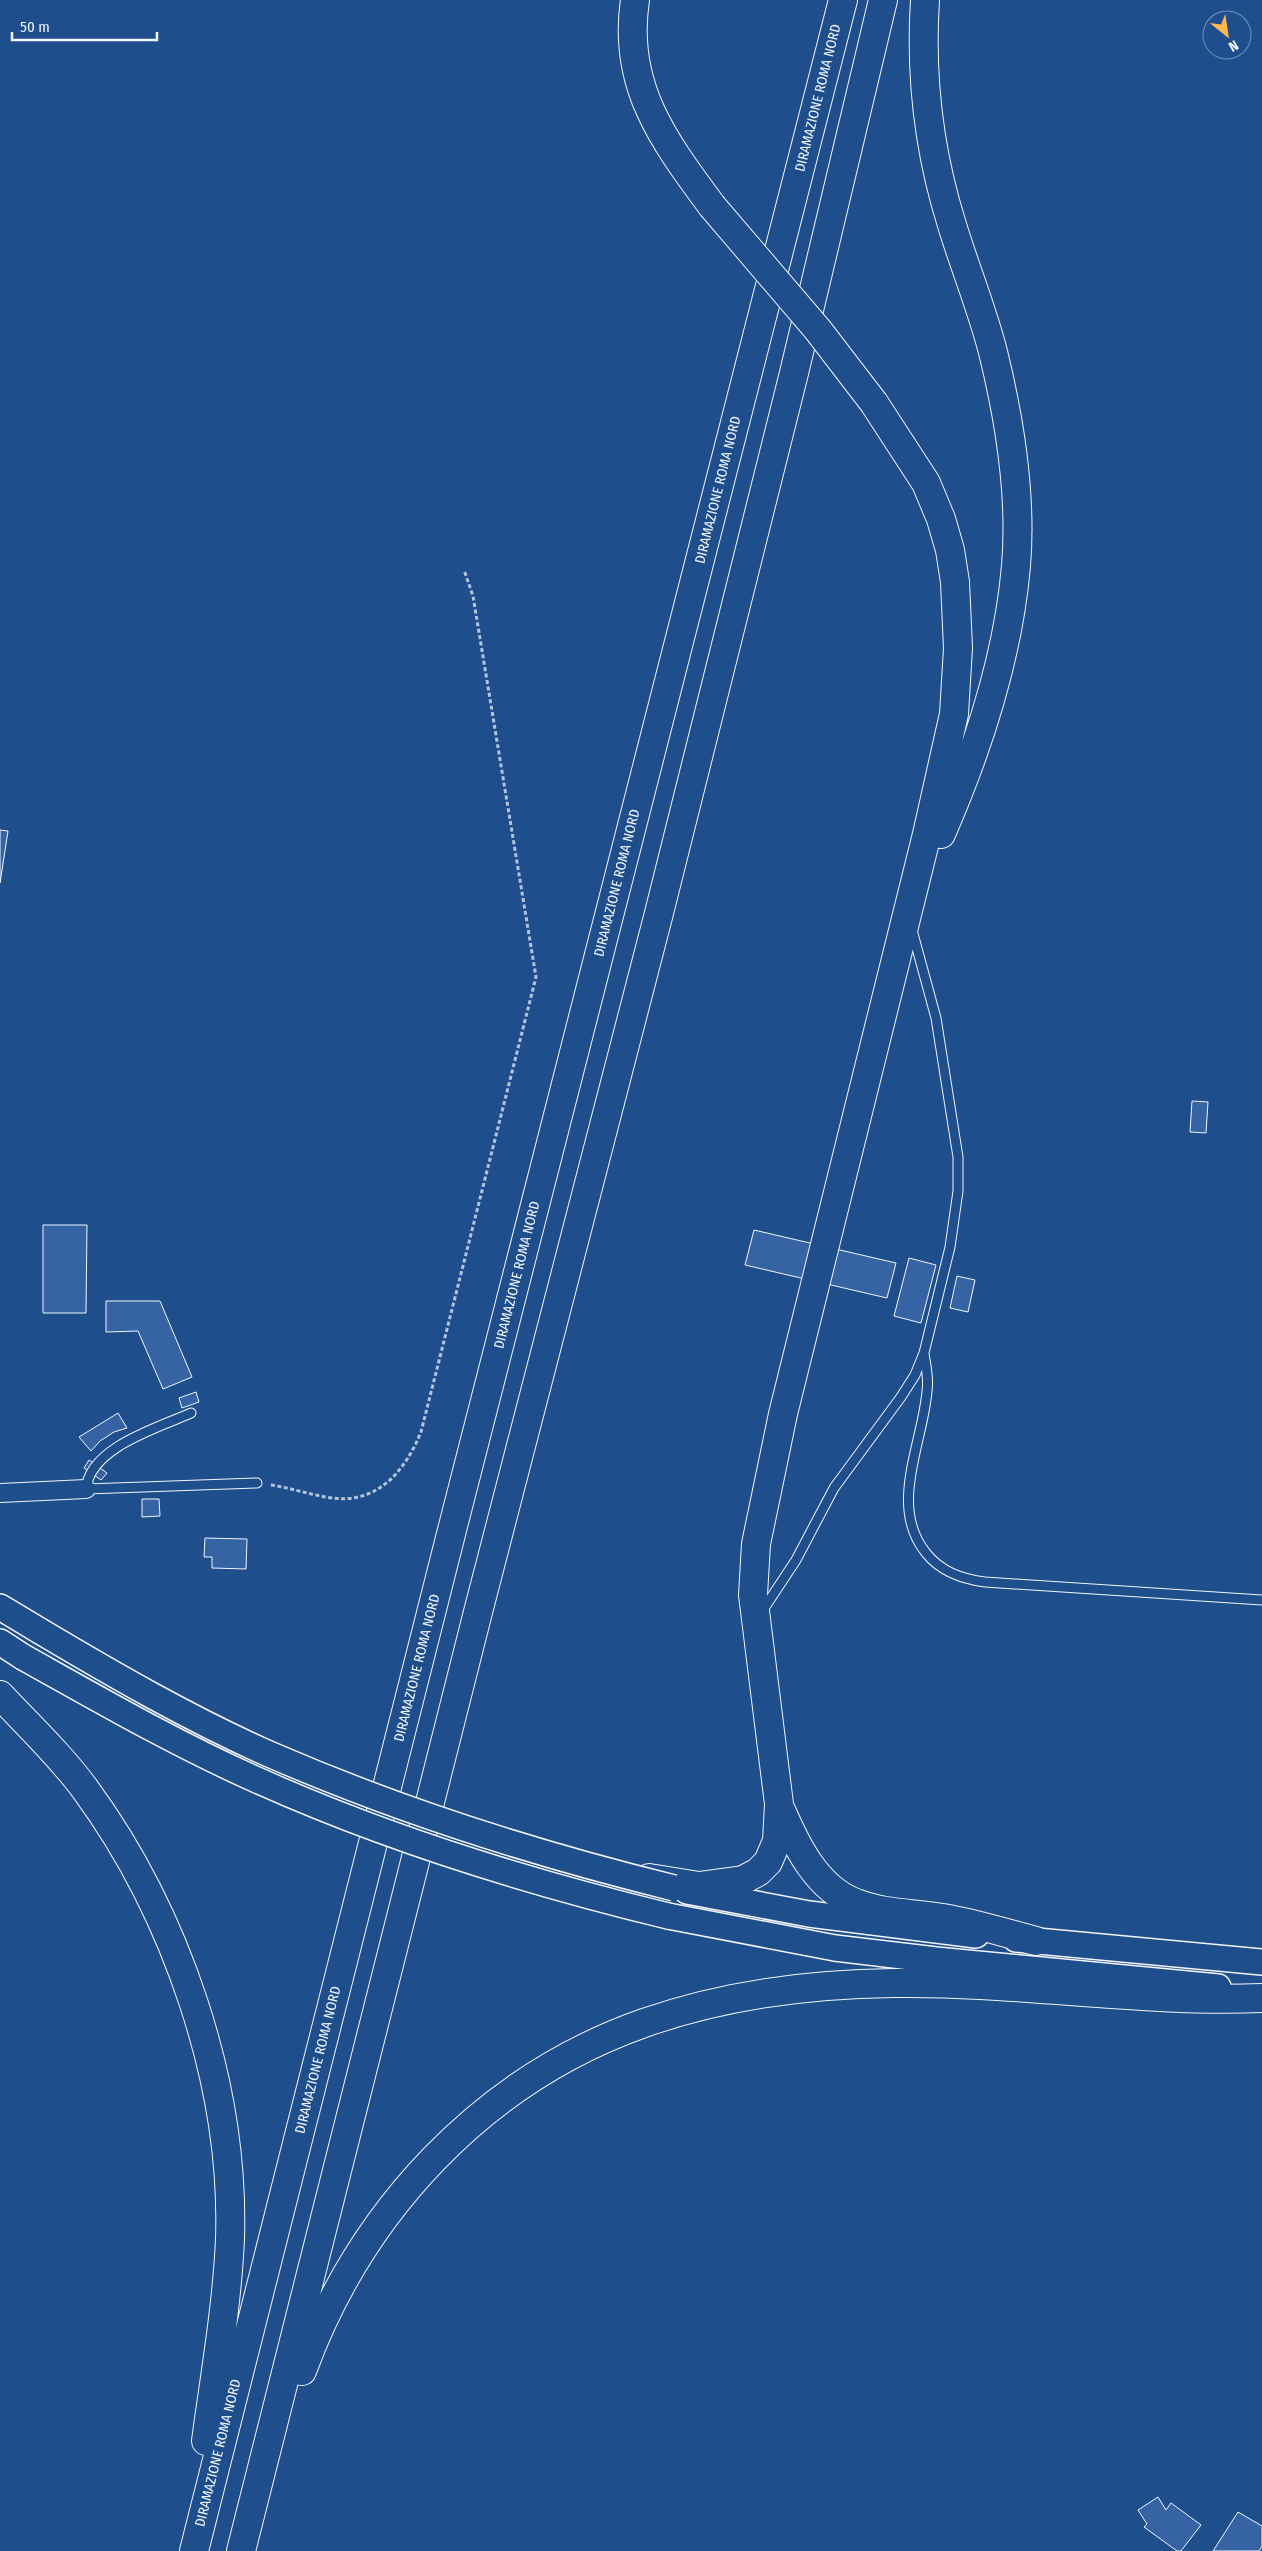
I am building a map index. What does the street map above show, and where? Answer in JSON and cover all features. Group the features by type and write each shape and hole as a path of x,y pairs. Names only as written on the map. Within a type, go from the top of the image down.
{"highway":[{"path":"603,1871 700,1886 743,1880 758,1872 773,1854 778,1837 779,1804 756,1622 753,1577 757,1536 783,1414 906,911 927,834 954,714 958,648 956,592 950,550 934,501 911,457 874,403 818,330 712,206 661,135 646,104 640,85 632,42 635,0"},
{"name":"DIRAMAZIONE ROMA NORD","path":"192,2551 843,0"},
{"path":"241,2551 478,1612 658,917 794,373 883,0"},
{"path":"906,911 942,831 983,725 1004,642 1016,566 1017,545 1014,481 1007,410 992,350 951,223 932,145 923,70 925,0"},
{"path":"0,1696 49,1746 84,1787 138,1868 159,1910 182,1970 202,2032 226,2147 230,2238 225,2302 192,2551"},
{"path":"779,1804 793,1836 811,1865 832,1889 847,1900 874,1908 944,1918 1036,1941"},
{"path":"251,2511 321,2323 345,2276 374,2230 396,2200 428,2164 488,2108 531,2078 589,2046 644,2023 707,2005 752,1996 834,1987 895,1983 1039,1988 1207,2000 1262,1998"}],"main road":[{"path":"0,1607 182,1712 268,1754 369,1795 486,1836 603,1871 674,1888 817,1916 939,1932 1262,1962"},
{"path":"0,1642 168,1737 256,1780 359,1823 486,1866 595,1899 668,1916 804,1943 936,1960 1262,1991"}],"street":[{"path":"0,1492 86,1489"}],"lane":[{"path":"756,1622 796,1560 834,1488 915,1375 924,1353 954,1228 959,1172 936,1018 906,911"},
{"path":"924,1353 928,1378 927,1394 914,1460 908,1509 910,1522 919,1543 937,1565 960,1577 985,1582 1262,1600"},
{"path":"191,1413 122,1444 111,1451 93,1468 87,1479 86,1489 258,1483"}],"path":[{"path":"258,1483 330,1498 361,1496 390,1482 405,1465 414,1449 421,1432 536,978 473,596 464,570"}],"building":[{"path":"0,830 8,831 0,883"},
{"path":"1192,1101 1208,1102 1206,1133 1190,1132"},
{"path":"43,1225 87,1225 86,1313 43,1313"},
{"path":"754,1230 896,1263 887,1298 745,1265"},
{"path":"909,1258 936,1265 921,1323 894,1316"},
{"path":"957,1276 975,1280 968,1312 950,1308"},
{"path":"106,1301 160,1301 192,1377 163,1389 138,1331 106,1332"},
{"path":"196,1392 199,1402 182,1408 179,1398"},
{"path":"118,1413 127,1428 114,1432 100,1441 91,1451 79,1437"},
{"path":"89,1460 107,1473 101,1480 84,1468"},
{"path":"142,1499 159,1499 160,1516 142,1517"},
{"path":"205,1538 247,1539 246,1569 212,1568 212,1557 204,1557"},
{"path":"1158,2497 1166,2510 1171,2503 1201,2525 1181,2551 1177,2551 1144,2527 1147,2524 1138,2510"},
{"path":"1238,2512 1262,2526 1262,2546 1259,2551 1213,2551"}]}
